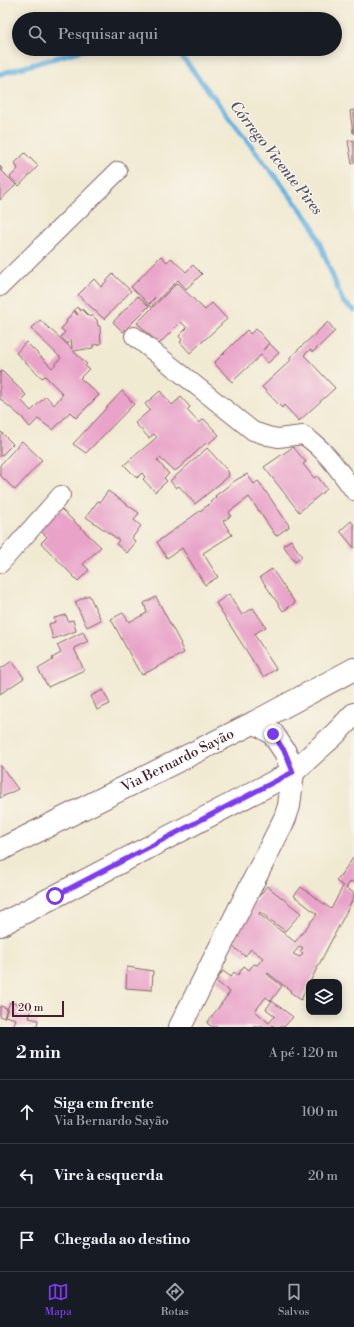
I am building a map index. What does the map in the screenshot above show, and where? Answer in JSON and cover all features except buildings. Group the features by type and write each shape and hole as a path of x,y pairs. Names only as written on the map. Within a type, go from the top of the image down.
{"main road":[{"name":"Via Bernardo Sayão","path":"0,850 255,722 354,670"},
{"path":"0,925 293,772 354,714"},
{"path":"180,1027 285,818 289,806 293,772 285,752 273,734 255,722"}],"street":[{"path":"0,287 118,172"},
{"path":"134,336 253,431 278,438 303,435 314,442 327,454 354,491"},
{"path":"0,564 61,495"}],"waterway":[{"name":"Córrego Vicente Pires","path":"0,74 62,56"},
{"name":"Córrego Vicente Pires","path":"181,56 312,224 343,302 354,310"}],"route":[{"path":"55,896 293,772 285,752 273,734"}]}
